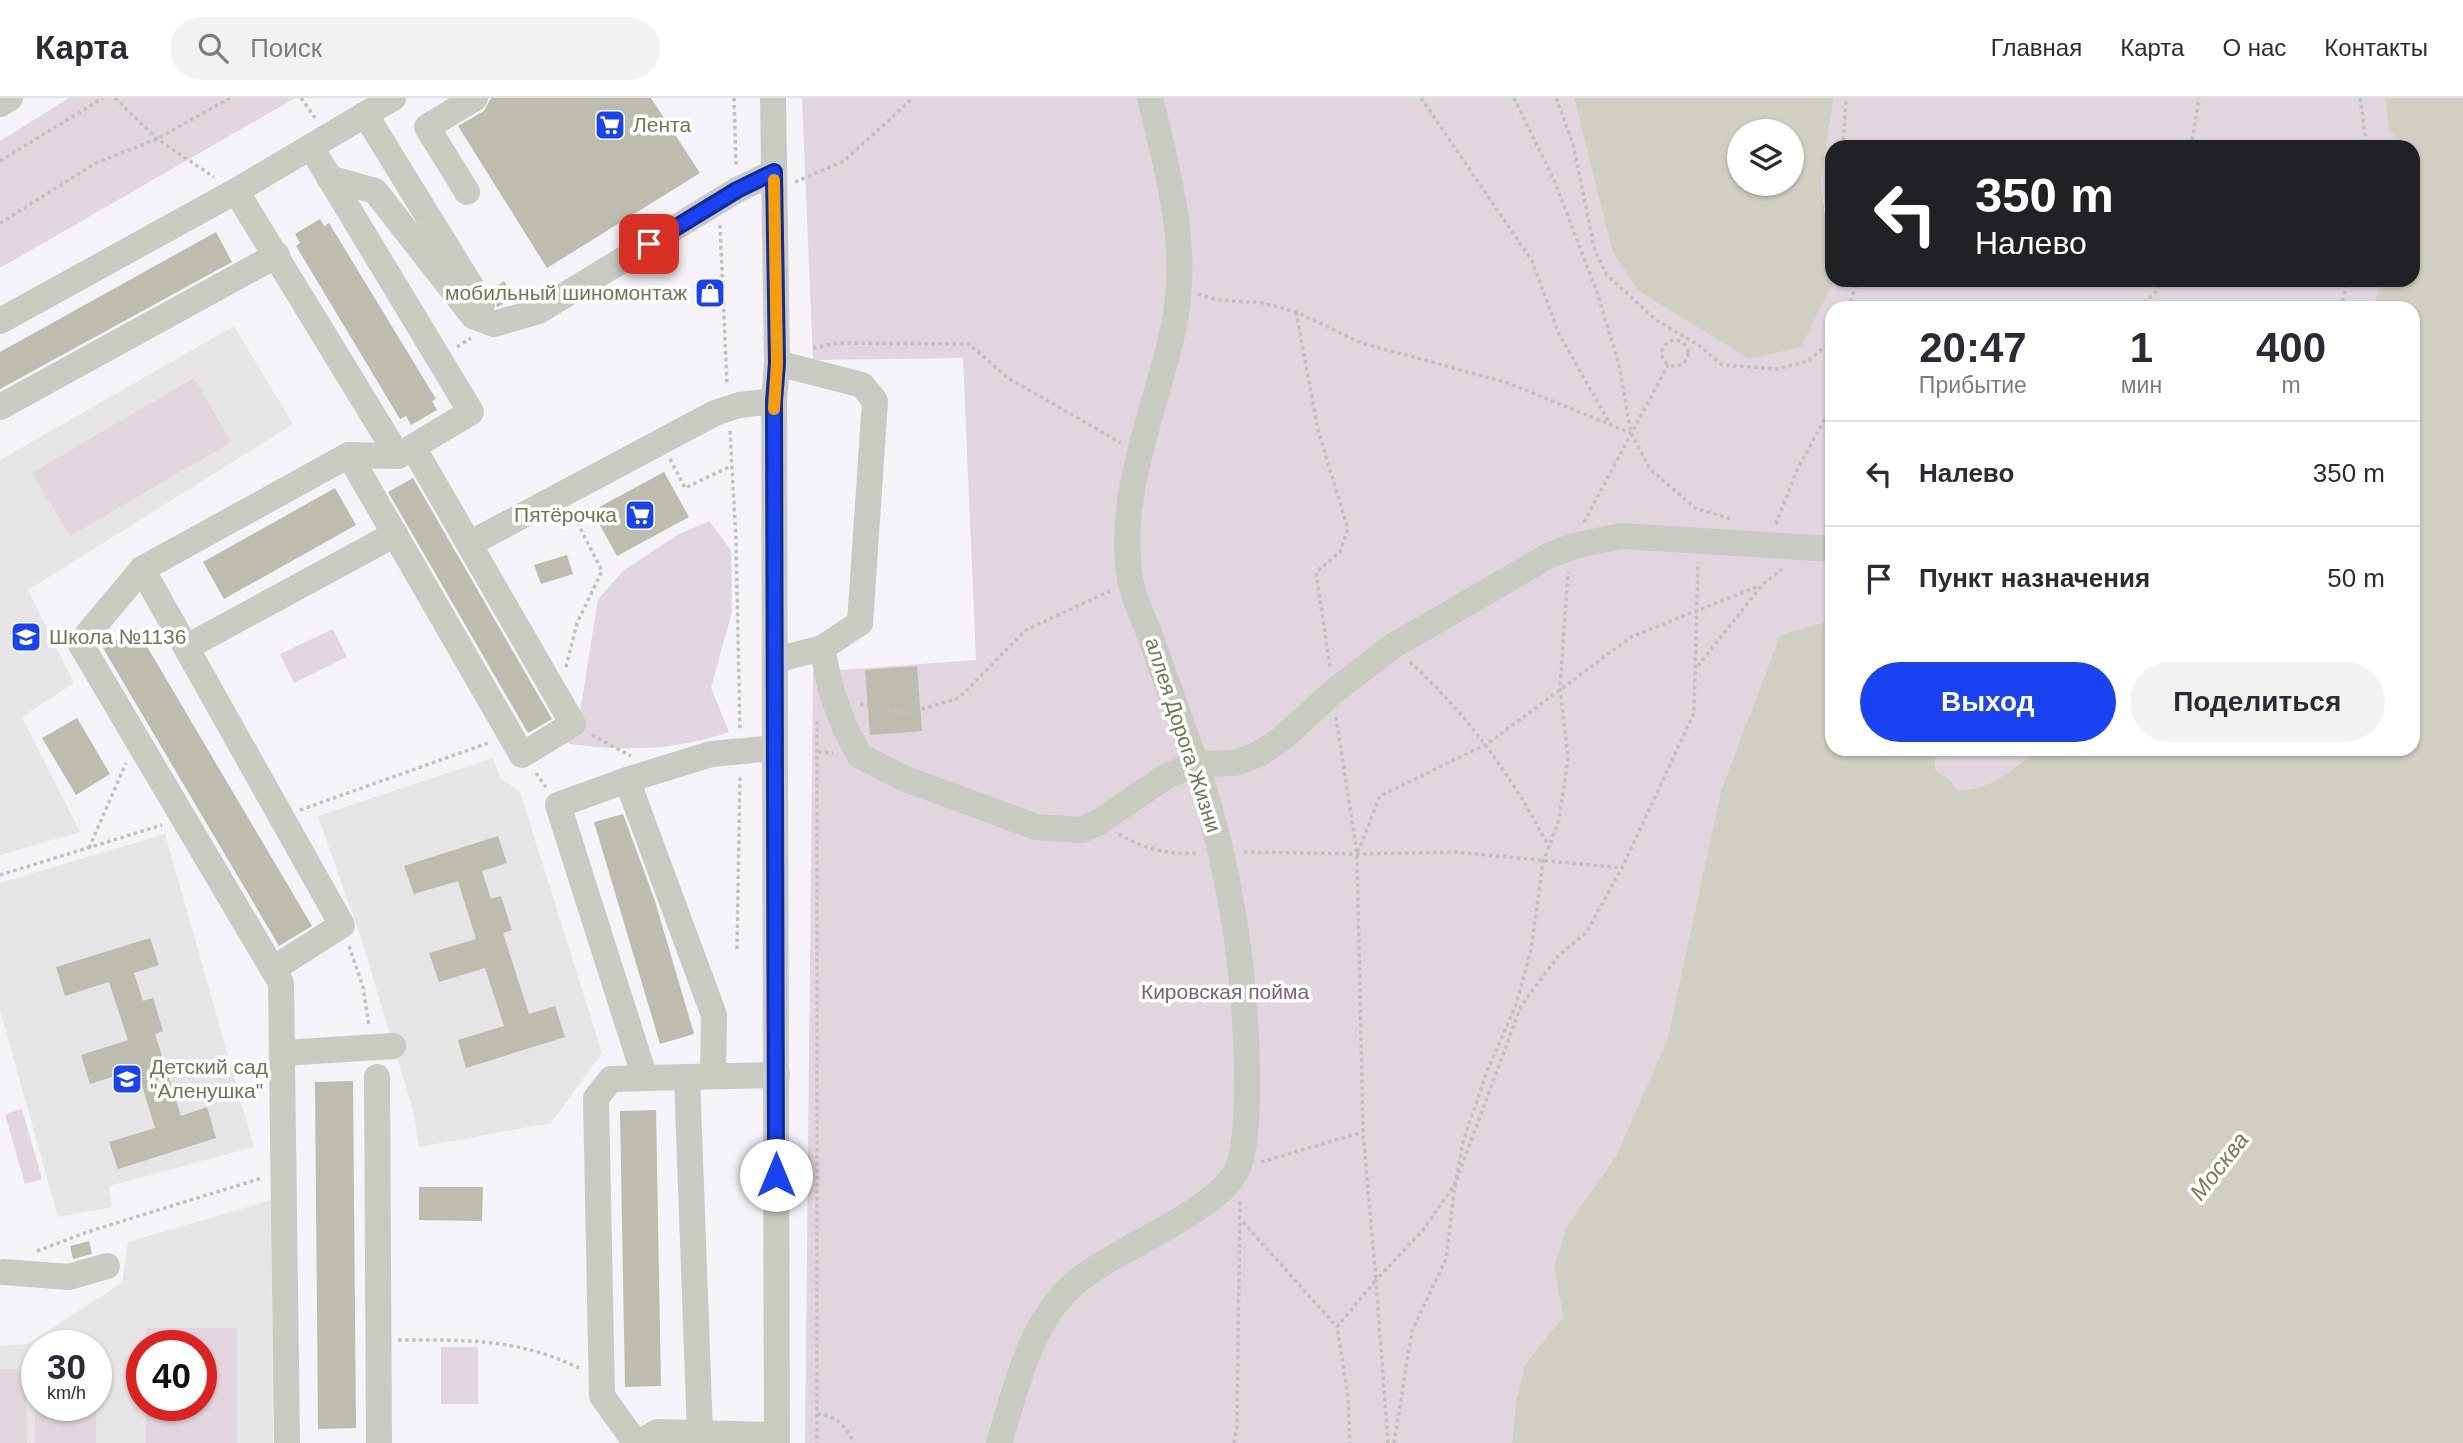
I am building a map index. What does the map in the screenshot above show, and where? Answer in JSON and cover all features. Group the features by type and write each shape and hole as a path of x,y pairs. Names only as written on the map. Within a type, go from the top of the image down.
{"street":[{"path":"0,104 10,98"},
{"path":"0,321 236,191 393,98"},
{"path":"467,192 427,127 475,98"},
{"path":"773,98 783,178 774,401 776,660 774,748 777,1075 777,1439 657,1433 638,1443 602,1396 596,1098 611,1079 777,1075"},
{"name":"аллея Дорога Жизни","path":"1150,98 1171,185 1179,240 1179,289 1175,323 1140,454 1131,502 1130,581 1196,764 1220,851 1245,1003 1248,1106 1238,1169"},
{"path":"366,114 494,324"},
{"path":"287,1443 281,983 80,643 142,569 349,455 405,452 471,412 310,147"},
{"path":"329,178 375,191 473,316 494,324 539,311 737,190 783,178"},
{"path":"236,191 405,452 469,544 573,724 517,745 349,455"},
{"path":"0,407 277,255"},
{"path":"776,660 822,648 860,623 875,401 862,385 777,363"},
{"path":"469,544 728,409 774,401"},
{"path":"187,647 395,534"},
{"path":"822,648 831,690 845,728 860,756 902,778 1036,827 1081,830 1099,822 1165,777 1196,764 1235,763 1259,754 1283,738 1332,682 1550,555 1574,546 1621,536 1825,548"},
{"path":"142,569 342,925 273,970"},
{"path":"645,1078 558,805 711,754 774,748"},
{"path":"627,780 714,1015 700,1076 716,1437"},
{"path":"283,1053 383,1046"},
{"path":"377,1077 379,1443"},
{"path":"999,1443 1023,1366 1043,1321 1074,1284 1215,1196 1238,1169"},
{"path":"7,1270 69,1277 107,1266"}],"path":[{"path":"0,161 103,98"},
{"path":"115,98 157,139 236,191"},
{"path":"0,223 96,163 157,139 230,98"},
{"path":"734,98 737,190 734,214 720,223 732,466 740,751 737,949"},
{"path":"783,178 844,161 913,98"},
{"path":"1421,98 1532,261 1559,334 1609,422"},
{"path":"1514,98 1554,180 1597,292 1619,365 1631,433"},
{"path":"1556,98 1573,144 1595,251 1607,275 1656,320 1700,346 1722,365 1777,369 1808,361 1825,346"},
{"path":"1843,140 1846,98"},
{"path":"2193,140 2199,98"},
{"path":"2360,98 2366,140"},
{"path":"2146,301 2158,287"},
{"path":"1179,289 1217,300 1262,303 1296,313 1362,343 1508,383 1631,433"},
{"path":"1296,313 1318,430 1348,529 1340,552 1315,572 1357,854 1363,1132 1388,1443"},
{"path":"438,358 494,324"},
{"path":"1669,341 1681,341 1688,350 1685,361 1680,365 1668,365 1664,361 1662,349 1669,341"},
{"path":"811,349 838,343 969,344 1008,378 1140,454"},
{"path":"1394,1443 1412,1331 1446,1259 1463,1142 1487,1071 1516,1005 1531,950 1543,862 1559,820 1568,758 1560,688 1567,577 1574,546 1589,511 1668,365"},
{"path":"1773,532 1796,472 1825,419"},
{"path":"661,442 685,488 732,466"},
{"path":"558,699 577,623 602,571 563,494"},
{"path":"1337,1327 1423,1230 1455,1184 1521,1006 1559,955 1586,933 1622,868 1694,713 1698,539"},
{"path":"817,1443 819,831 816,700 831,690 864,705 909,713 959,698 1026,630 1130,581"},
{"path":"1357,854 1380,796 1487,744 1631,637 1762,585"},
{"path":"1393,646 1426,677 1487,744 1528,807 1549,846"},
{"path":"89,848 137,739"},
{"path":"283,819 316,803 517,745 558,805"},
{"path":"0,875 183,818"},
{"path":"1099,822 1132,843 1181,854 1220,851 1357,854 1455,852 1622,868"},
{"path":"342,925 383,1046"},
{"path":"1234,1443 1237,1426 1241,1221 1238,1169 1363,1132"},
{"path":"7,1270 38,1249 284,1171"},
{"path":"1241,1221 1337,1327 1348,1397 1350,1443"},
{"path":"379,1340 486,1340 558,1358 602,1379"},
{"path":"817,1414 829,1416 844,1425 854,1443"}],"shaded area":[{"name":"Школа №1136","path":"234,326 293,424 28,590 74,683 22,717 80,832 0,855 0,460"},
{"path":"493,758 500,778 520,792 602,1053 551,1123 419,1147 413,1110 361,938 318,816"},
{"name":"Детский сад \"Аленушка\"","path":"165,834 254,1147 109,1186 112,1207 58,1217 0,1010 0,883"},
{"path":"271,1200 273,1443 0,1443 0,1346 21,1344 21,1421 112,1421 112,1330 49,1330 122,1283 128,1242"}],"green space":[{"path":"69,98 295,98 0,268 0,141"},
{"name":"Кировская пойма","path":"802,98 1574,98 1612,251 1801,347 1831,287 2379,287 2375,301 1825,301 1825,622 1780,635 1721,790 1667,1040 1616,1156 1566,1227 1554,1267 1563,1317 1525,1364 1516,1400 1512,1443 805,1443 813,672 976,660 963,358 813,360"},
{"path":"1834,98 2385,98 2389,129 2397,140 1827,140"},
{"path":"1825,155 1825,209 1821,180"},
{"path":"194,378 231,442 70,536 32,473"},
{"path":"709,521 731,550 732,612 711,688 729,732 689,743 650,748 569,744 581,706 598,599 623,571 679,534"},
{"path":"333,629 347,657 294,683 280,654"},
{"path":"1936,756 2028,756 1991,783 1969,789 1957,790 1948,778 1935,770"},
{"path":"22,1109 42,1179 25,1184 5,1114"},
{"path":"237,1328 237,1443 146,1443 146,1421 217,1421 217,1330 146,1330"},
{"path":"441,1347 478,1347 478,1404 441,1404"},
{"path":"0,1369 21,1369 21,1421 27,1421 27,1443 0,1443"},
{"path":"35,1421 96,1421 96,1443 35,1443"}],"water":[{"path":"1574,98 1834,98 1827,140 1825,140 1821,180 1825,216 1825,287 1831,287 1801,347 1749,359 1638,290 1612,251"},
{"name":"Москва","path":"2385,98 2463,98 2463,1443 1512,1443 1516,1400 1525,1364 1563,1317 1554,1267 1566,1227 1616,1156 1667,1040 1721,790 1780,635 1825,622 1825,756 1936,756 1935,770 1948,778 1957,790 1991,783 2028,756 2420,756 2420,301 2375,301 2379,287 2420,287 2420,140 2397,140 2389,129"}],"building":[{"path":"491,98 651,98 700,173 547,268 458,126 484,111"},
{"path":"320,219 324,226 329,223 436,399 432,401 437,410 411,425 406,416 400,419 296,246 300,243 295,234"},
{"path":"216,232 232,262 0,389 0,352"},
{"path":"504,281 515,298 497,307 492,290"},
{"path":"664,472 689,517 617,556 592,511"},
{"path":"413,478 552,719 528,733 388,492"},
{"path":"335,488 356,525 224,599 203,562"},
{"path":"567,555 573,574 541,584 534,565"},
{"path":"136,628 312,926 279,946 103,648"},
{"path":"917,666 922,731 870,735 865,670"},
{"path":"77,718 110,774 76,795 42,738"},
{"path":"623,814 655,901 694,1034 660,1044 594,822"},
{"path":"498,836 507,863 482,871 491,899 501,896 512,930 503,933 529,1014 555,1006 565,1037 466,1068 458,1040 504,1026 485,968 439,982 429,953 476,939 458,881 414,894 404,866"},
{"path":"150,938 159,965 134,973 143,1001 153,998 163,1031 155,1034 181,1116 207,1107 216,1138 118,1169 109,1142 155,1128 137,1069 90,1084 81,1055 128,1040 109,982 65,996 56,967"},
{"path":"353,1081 356,1428 318,1429 315,1082"},
{"path":"656,1110 661,1386 625,1387 620,1111"},
{"path":"419,1187 483,1187 482,1221 419,1220"},
{"path":"89,1241 92,1254 73,1259 70,1246"}],"slow traffic":[{"path":"774,180 777,363 774,409"}],"place":[{"name":"Лента","path":"610,125"},
{"name":"мобильный шиномонтаж","path":"710,293"},
{"name":"Пятёрочка","path":"640,515"},
{"name":"Школа №1136","path":"26,637"},
{"name":"Детский сад \"Аленушка\"","path":"127,1079"}],"route":[{"path":"649,244 737,190 774,172 777,363 774,401 776,1175"}]}
